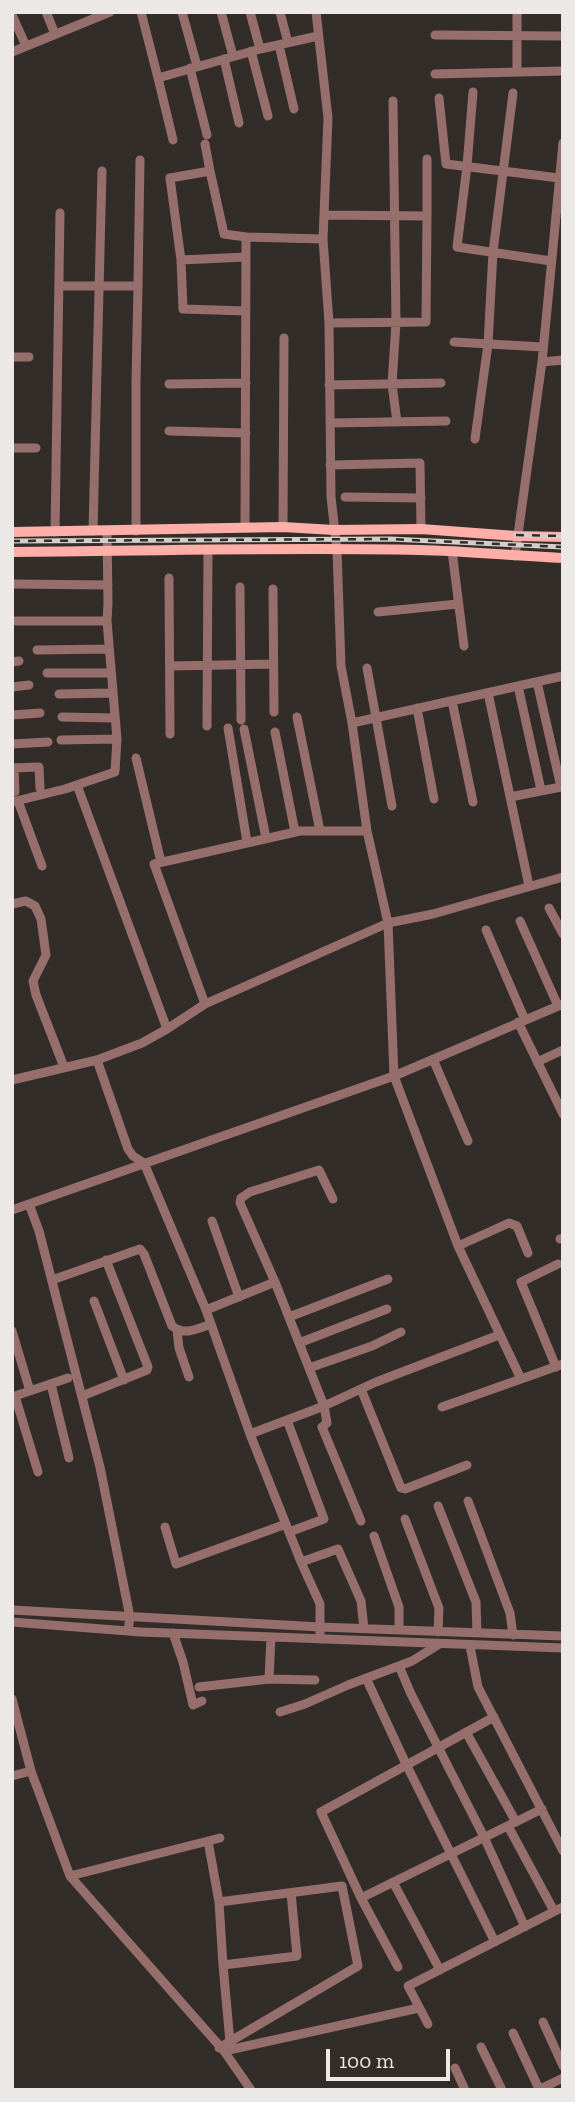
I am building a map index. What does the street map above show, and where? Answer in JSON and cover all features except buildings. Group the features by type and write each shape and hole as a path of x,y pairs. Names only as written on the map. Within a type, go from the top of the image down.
{"main road":[{"path":"12,532 283,527 334,530 421,529 563,537"},
{"path":"12,552 242,549 452,551 563,558"}],"street":[{"path":"46,12 55,34"},
{"path":"12,52 110,12"},
{"path":"141,12 173,140"},
{"path":"182,12 206,139 209,171 224,234 323,239"},
{"path":"221,12 239,123"},
{"path":"250,12 268,116"},
{"path":"280,12 294,108"},
{"path":"316,12 328,118 323,239 329,323 330,466 337,550 341,666 367,831 388,923 394,1076 458,1246 521,1379"},
{"path":"517,12 517,72"},
{"path":"12,15 26,46"},
{"path":"435,35 563,36"},
{"path":"158,78 256,50 318,36"},
{"path":"435,74 563,71"},
{"path":"473,92 457,247 551,261"},
{"path":"475,439 488,344 493,252 513,93"},
{"path":"439,98 446,164 559,178"},
{"path":"393,101 396,323 392,384 397,422"},
{"path":"515,556 560,207 559,178 563,144"},
{"path":"329,323 426,323 427,159"},
{"path":"136,531 141,160"},
{"path":"93,531 102,171"},
{"path":"209,171 170,178 181,260 183,309 246,311"},
{"path":"55,532 60,213"},
{"path":"324,215 427,216"},
{"path":"245,528 246,237"},
{"path":"181,260 246,257"},
{"path":"59,286 138,286"},
{"path":"283,527 284,338"},
{"path":"454,342 543,348"},
{"path":"12,356 29,357"},
{"path":"541,362 563,360"},
{"path":"169,384 246,383"},
{"path":"330,386 442,383"},
{"path":"330,423 446,421"},
{"path":"169,431 246,432"},
{"path":"12,448 36,448"},
{"path":"330,466 421,463 421,529"},
{"path":"345,497 421,498"},
{"path":"15,798 77,785 116,772 117,739 107,621 107,531"},
{"path":"207,726 208,551"},
{"path":"452,551 464,646"},
{"path":"169,578 170,734"},
{"path":"15,584 108,585"},
{"path":"240,587 243,724 267,838"},
{"path":"273,589 274,712"},
{"path":"378,612 458,604"},
{"path":"16,621 107,621"},
{"path":"37,650 109,649"},
{"path":"170,666 273,664"},
{"path":"367,668 392,806"},
{"path":"47,673 111,673"},
{"path":"352,723 563,676"},
{"path":"510,797 561,787 537,682"},
{"path":"12,687 29,685"},
{"path":"518,686 541,790"},
{"path":"59,694 112,693"},
{"path":"488,693 529,886"},
{"path":"452,701 473,802"},
{"path":"417,708 434,799"},
{"path":"12,715 40,713"},
{"path":"62,717 114,718"},
{"path":"297,717 320,831"},
{"path":"228,728 247,842"},
{"path":"275,732 295,832"},
{"path":"61,740 117,739"},
{"path":"12,744 48,742"},
{"path":"136,758 161,862"},
{"path":"40,788 39,767 13,768 15,798 42,866"},
{"path":"77,785 167,1028"},
{"path":"205,1004 154,864 295,832 367,831"},
{"path":"12,1080 97,1060 142,1043 205,1004 388,923 433,914 563,877"},
{"path":"12,904 26,901 35,906 41,919 46,955 33,981 64,1067"},
{"path":"549,908 563,934"},
{"path":"12,1210 394,1076 561,1005 520,921"},
{"path":"486,930 537,1062 563,1114"},
{"path":"537,1062 563,1050"},
{"path":"433,1059 467,1141"},
{"path":"97,1060 128,1149 144,1163 206,1310 250,1434 320,1604 320,1639"},
{"path":"333,1199 320,1170 250,1192 240,1203 275,1282 324,1406 327,1423 322,1427 361,1521"},
{"path":"29,1204 39,1231 100,1467 130,1617 128,1631"},
{"path":"212,1221 239,1297"},
{"path":"458,1246 509,1223 517,1226 528,1253"},
{"path":"52,1280 140,1249 172,1326 187,1332 211,1324"},
{"path":"82,1396 147,1370 148,1367 106,1260"},
{"path":"442,1407 559,1365 521,1282 558,1264"},
{"path":"289,1317 388,1279"},
{"path":"206,1310 275,1282"},
{"path":"94,1301 124,1380"},
{"path":"299,1343 387,1309"},
{"path":"177,1330 179,1348 189,1377"},
{"path":"12,1331 30,1391"},
{"path":"309,1368 372,1346 401,1332"},
{"path":"250,1434 499,1335"},
{"path":"38,1472 14,1396 68,1378"},
{"path":"51,1384 69,1458"},
{"path":"361,1389 401,1488 405,1489 467,1465"},
{"path":"165,1527 176,1564 287,1528 324,1519 288,1420"},
{"path":"468,1501 510,1613 513,1634"},
{"path":"438,1506 476,1602 477,1633"},
{"path":"405,1519 439,1608 438,1632"},
{"path":"374,1536 399,1607 399,1630"},
{"path":"301,1562 338,1549 361,1601 363,1629"},
{"path":"12,1610 320,1627 563,1636"},
{"path":"12,1622 128,1631 563,1648"},
{"path":"173,1633 183,1662 192,1704 202,1701"},
{"path":"269,1679 271,1637"},
{"path":"280,1712 412,1661 438,1645"},
{"path":"470,1646 478,1687 563,1851"},
{"path":"399,1666 484,1837 525,1927"},
{"path":"366,1678 495,1942"},
{"path":"199,1687 269,1679 316,1680"},
{"path":"12,1699 31,1771 70,1876 222,2050 251,2090"},
{"path":"398,1967 361,1898 321,1812 494,1717"},
{"path":"428,2024 408,1986 559,1909 466,1732"},
{"path":"12,1776 31,1771"},
{"path":"361,1898 542,1809"},
{"path":"70,1876 220,1838"},
{"path":"208,1841 219,1902 230,2042"},
{"path":"393,1882 440,1970"},
{"path":"219,1902 341,1886 358,1966 230,2042 222,2050"},
{"path":"223,1965 297,1955 291,1893"},
{"path":"222,2050 419,2008"},
{"path":"543,2022 563,2066"},
{"path":"513,2033 539,2090 563,2078"},
{"path":"481,2047 502,2090"},
{"path":"456,2068 465,2090"}],"railway":[{"path":"516,535 563,536"},
{"path":"12,541 390,539 563,547"}]}
